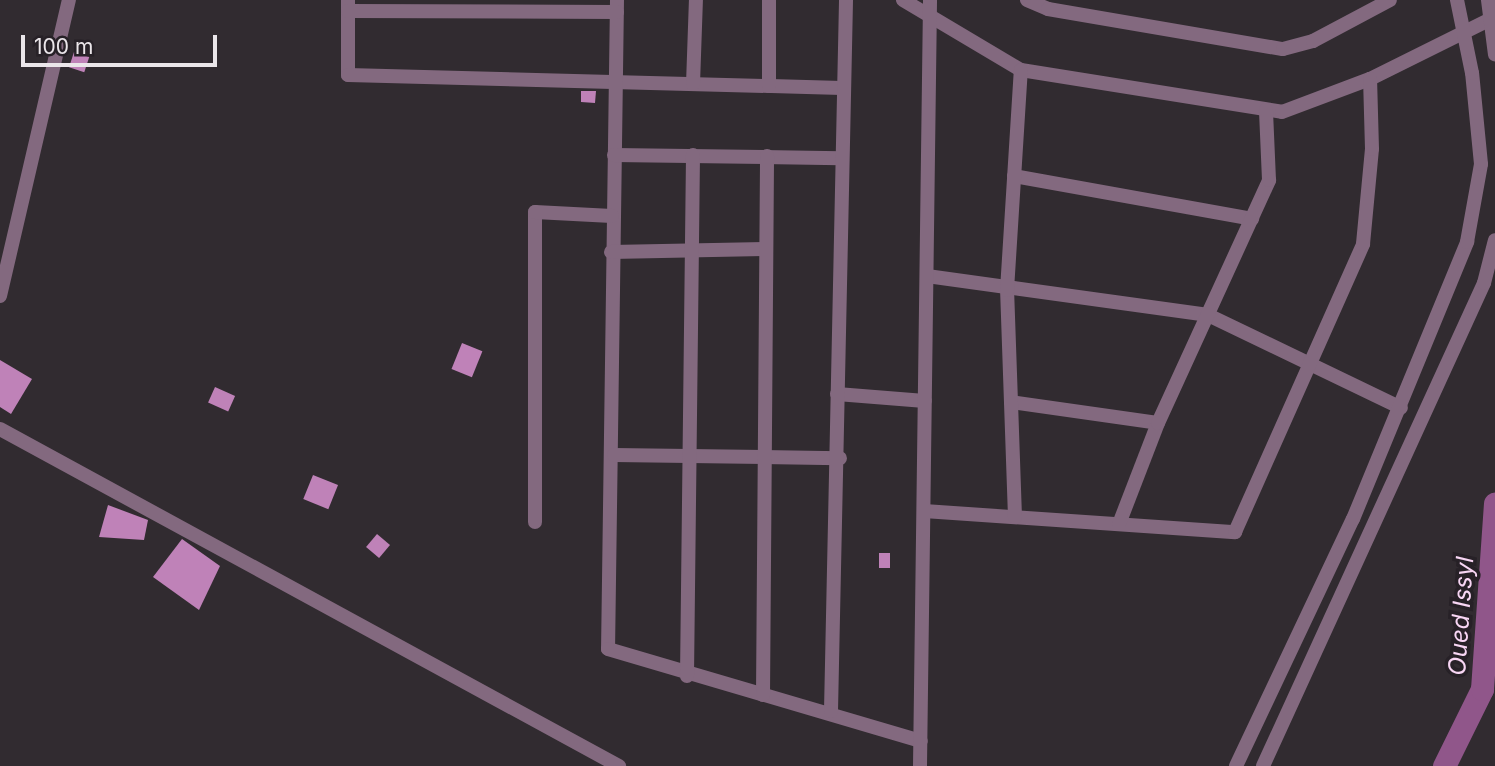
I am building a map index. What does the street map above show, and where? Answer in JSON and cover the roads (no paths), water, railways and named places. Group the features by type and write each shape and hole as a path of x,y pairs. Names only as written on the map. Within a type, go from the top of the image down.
{"street":[{"path":"0,296 69,0"},
{"path":"693,84 696,0"},
{"path":"769,0 769,86"},
{"path":"831,711 840,458 837,394 846,0"},
{"path":"903,0 1021,70 1282,113 1370,79 1493,18"},
{"path":"920,766 930,0"},
{"path":"1027,0 1048,9 1283,49 1313,41 1390,0"},
{"path":"1236,766 1401,408 1467,242 1481,164 1457,0"},
{"path":"1488,0 1493,18 1495,55"},
{"path":"842,88 769,86 615,82 348,75 348,5 617,6 615,82 614,155 611,252 614,455 608,649 687,677 831,711 921,741"},
{"path":"1014,517 1007,290 1021,70"},
{"path":"924,511 1235,531 1308,360 1363,244 1373,149 1370,79"},
{"path":"1119,524 1158,423 1269,180 1266,110"},
{"path":"614,155 841,158"},
{"path":"687,677 694,155"},
{"path":"762,695 761,452 767,156"},
{"path":"1014,176 1252,219"},
{"path":"535,522 536,212 612,216"},
{"path":"1263,766 1484,283 1495,240"},
{"path":"611,252 766,249"},
{"path":"927,276 1007,290 1208,315 1308,360 1401,408"},
{"path":"837,394 925,401"},
{"path":"1011,402 1158,423"},
{"path":"0,429 251,572 619,766"},
{"path":"614,455 761,452 840,458"}],"waterway":[{"name":"Oued Issyl","path":"1444,766 1482,689 1495,503"}]}
